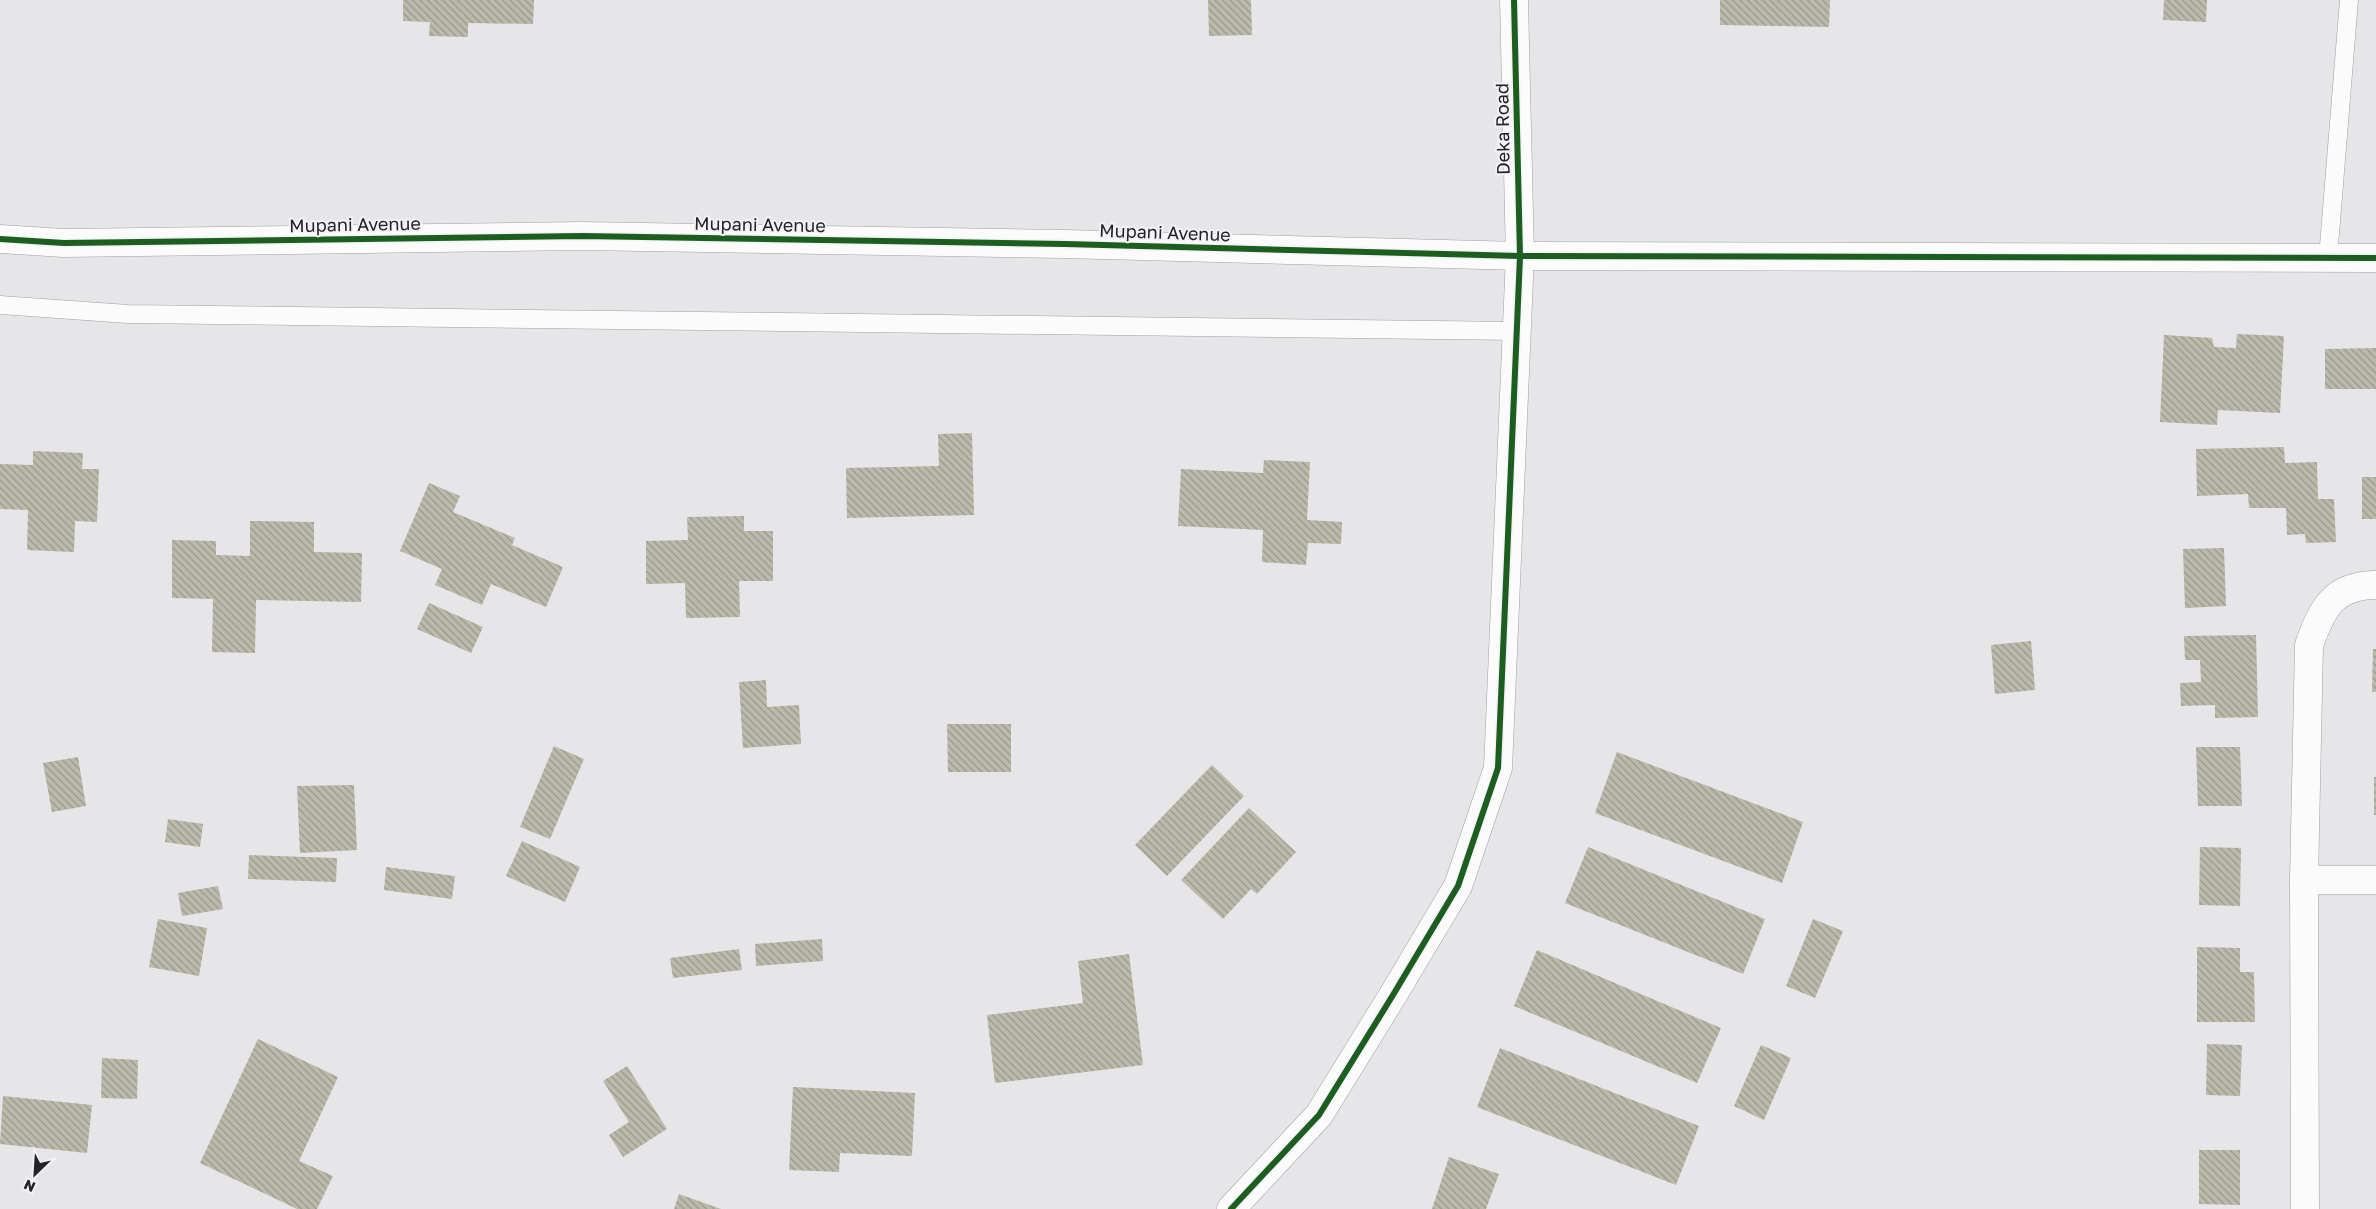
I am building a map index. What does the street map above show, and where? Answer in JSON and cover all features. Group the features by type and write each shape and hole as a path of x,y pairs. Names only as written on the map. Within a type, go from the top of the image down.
{"street":[{"name":"Deka Road","path":"1232,1209 1319,1115 1393,995 1458,886 1498,768 1520,256 1514,0"},
{"name":"Mupani Avenue","path":"0,238 64,243 582,236 1064,244 1520,256 2376,258"},
{"path":"2305,1209 2304,880 2309,645 2324,609 2329,602 2351,588 2376,585"},
{"path":"2304,880 2376,880"}],"lane":[{"path":"2328,258 2349,0"},
{"path":"0,305 128,314 1518,331"}],"building":[{"path":"403,0 534,0 533,24 468,23 468,37 429,36 430,22 403,21"},
{"path":"1208,0 1251,0 1252,35 1209,36"},
{"path":"1720,0 1830,0 1829,27 1720,25"},
{"path":"2164,0 2207,0 2206,22 2163,20"},
{"path":"2237,334 2284,336 2280,413 2218,410 2217,425 2160,422 2164,335 2212,338 2214,347 2236,348"},
{"path":"2376,348 2376,389 2325,389 2325,349"},
{"path":"972,433 974,515 847,518 846,468 939,466 938,434"},
{"path":"2284,447 2285,463 2317,462 2318,499 2334,499 2336,542 2306,543 2305,534 2287,535 2286,508 2249,508 2248,494 2197,496 2196,449"},
{"path":"33,451 83,453 82,469 99,469 97,522 75,521 74,552 27,550 28,510 0,509 0,464 33,465"},
{"path":"1264,460 1310,462 1307,520 1342,522 1341,544 1308,543 1306,565 1262,562 1263,530 1178,526 1181,469 1263,473"},
{"path":"2362,477 2376,477 2376,519 2362,519"},
{"path":"429,483 460,496 453,512 515,538 512,545 563,567 546,607 491,584 482,605 435,585 442,569 400,551"},
{"path":"744,516 744,531 773,531 773,581 739,581 740,617 686,618 685,583 646,584 646,541 688,540 687,517"},
{"path":"250,521 314,522 314,552 362,553 361,602 256,600 255,653 212,652 213,599 172,598 172,540 216,541 216,555 250,556"},
{"path":"2224,548 2226,606 2185,608 2183,549"},
{"path":"429,603 483,627 471,653 417,629"},
{"path":"2256,635 2258,717 2215,718 2215,705 2181,706 2180,683 2201,682 2200,660 2185,660 2184,636"},
{"path":"2031,641 2035,690 1995,694 1991,645"},
{"path":"2373,649 2376,649 2376,692 2372,692"},
{"path":"766,680 767,707 799,705 801,744 743,748 739,682"},
{"path":"947,724 1011,724 1011,772 948,772"},
{"path":"554,746 584,759 550,839 520,827"},
{"path":"2196,747 2240,747 2242,806 2198,806"},
{"path":"1617,752 1803,822 1782,883 1595,813"},
{"path":"78,757 86,806 52,812 43,763"},
{"path":"1212,765 1244,796 1167,876 1135,845"},
{"path":"2374,777 2376,777 2376,815 2374,815"},
{"path":"354,785 357,850 300,853 297,786"},
{"path":"1249,808 1296,852 1257,894 1251,889 1223,919 1181,880"},
{"path":"168,819 203,824 200,847 165,842"},
{"path":"522,841 580,867 565,902 506,876"},
{"path":"1588,847 1765,919 1743,974 1565,903"},
{"path":"2200,847 2241,848 2240,906 2199,905"},
{"path":"249,855 337,858 336,882 248,879"},
{"path":"386,867 455,876 452,899 384,890"},
{"path":"218,886 223,909 182,916 178,893"},
{"path":"158,919 207,928 199,976 149,967"},
{"path":"1813,919 1843,931 1815,998 1786,986"},
{"path":"822,939 823,961 756,966 755,944"},
{"path":"2197,947 2240,948 2240,972 2254,972 2255,1022 2197,1022"},
{"path":"739,949 742,970 673,978 670,958"},
{"path":"1537,950 1721,1028 1697,1083 1514,1006"},
{"path":"1129,954 1143,1065 995,1083 987,1015 1083,1003 1078,961"},
{"path":"258,1039 338,1077 299,1161 333,1176 317,1209 297,1209 200,1163"},
{"path":"2207,1044 2242,1045 2240,1096 2206,1095"},
{"path":"1761,1045 1791,1058 1764,1120 1734,1106"},
{"path":"1500,1048 1699,1126 1676,1185 1477,1107"},
{"path":"102,1058 138,1060 137,1099 101,1098"},
{"path":"627,1066 667,1129 623,1157 609,1135 629,1122 603,1081"},
{"path":"793,1087 915,1093 912,1156 840,1153 839,1172 789,1170"},
{"path":"3,1096 92,1105 87,1153 0,1144"},
{"path":"2199,1150 2240,1150 2240,1205 2199,1204"},
{"path":"1449,1157 1499,1174 1486,1209 1432,1209"},
{"path":"679,1194 721,1209 674,1209"}],"cycle path":[{"path":"1231,1209 1319,1115 1393,995 1458,886 1498,768 1520,256 1514,0"},
{"path":"0,239 64,243 582,236 1065,244 1520,256 2376,258"}]}
